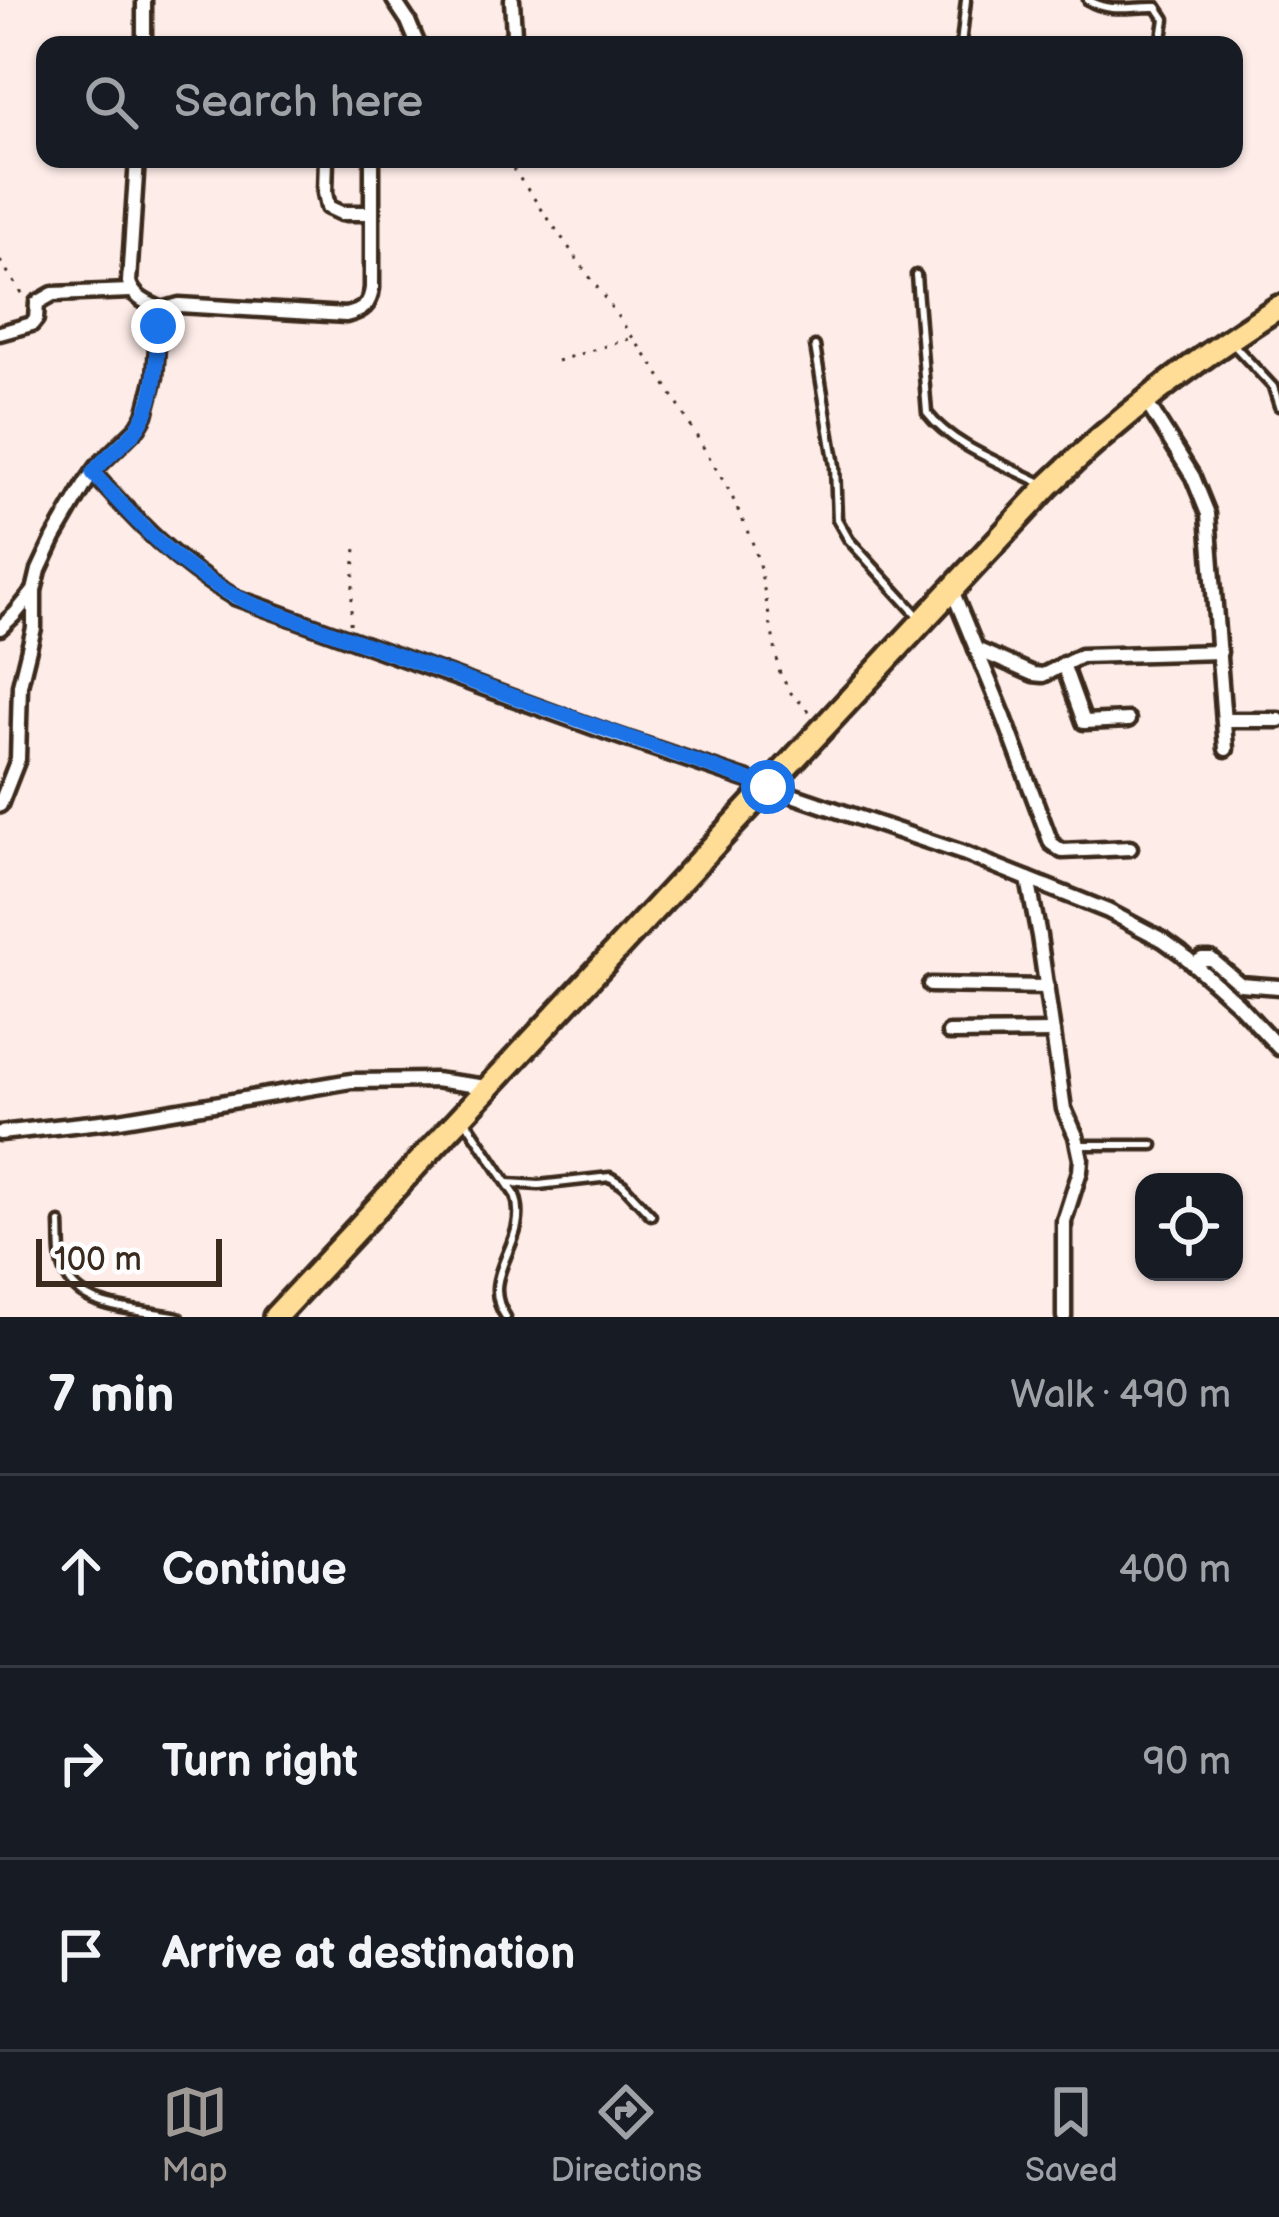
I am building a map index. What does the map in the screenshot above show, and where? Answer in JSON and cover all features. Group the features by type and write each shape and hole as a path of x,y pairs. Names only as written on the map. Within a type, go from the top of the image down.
{"highway":[{"path":"275,1317 1048,486 1144,399 1279,307"}],"street":[{"path":"144,0 144,36"},
{"path":"394,0 414,36"},
{"path":"512,0 513,36"},
{"path":"131,291 136,168"},
{"path":"326,168 328,207 371,213"},
{"path":"1,796 18,759 20,685 39,570 99,466 145,415 155,377 162,310 179,305 316,315 364,308 370,300 372,168"},
{"path":"0,333 22,329 44,298 53,294 131,291 162,310"},
{"path":"1144,399 1203,495 1211,536 1226,749"},
{"path":"99,466 162,547 234,597 612,734 776,779 1108,911 1197,962 1279,1048"},
{"path":"951,590 1051,843 1062,851 1130,848"},
{"path":"0,628 34,591"},
{"path":"976,649 1033,674 1081,656 1220,652"},
{"path":"1063,664 1084,722 1128,720"},
{"path":"1224,720 1279,720"},
{"path":"1028,879 1064,1108 1079,1145 1080,1171 1064,1221 1064,1317"},
{"path":"1197,962 1216,962 1240,983 1279,987"},
{"path":"930,986 1046,988"},
{"path":"949,1033 1053,1032"},
{"path":"0,1133 119,1120 351,1081 434,1080 488,1087"}],"lane":[{"path":"962,36 966,0"},
{"path":"1088,0 1120,10 1157,8 1165,19 1162,36"},
{"path":"916,275 927,413 980,453 1048,486"},
{"path":"1228,339 1273,387 1279,406"},
{"path":"814,346 835,466 838,520 849,540 922,621"},
{"path":"462,1115 519,1206 495,1290 506,1317"},
{"path":"1079,1145 1154,1145"},
{"path":"508,1184 610,1177 652,1215"},
{"path":"60,1223 66,1276 76,1289 111,1304 178,1317"}],"path":[{"path":"512,168 634,337 730,492 760,568 780,674 791,693 824,725"},
{"path":"0,261 36,314"},
{"path":"557,361 634,337"},
{"path":"350,620 356,548"}],"route":[{"path":"158,326 155,377 145,415 93,473 180,562 252,604 768,787"}]}
